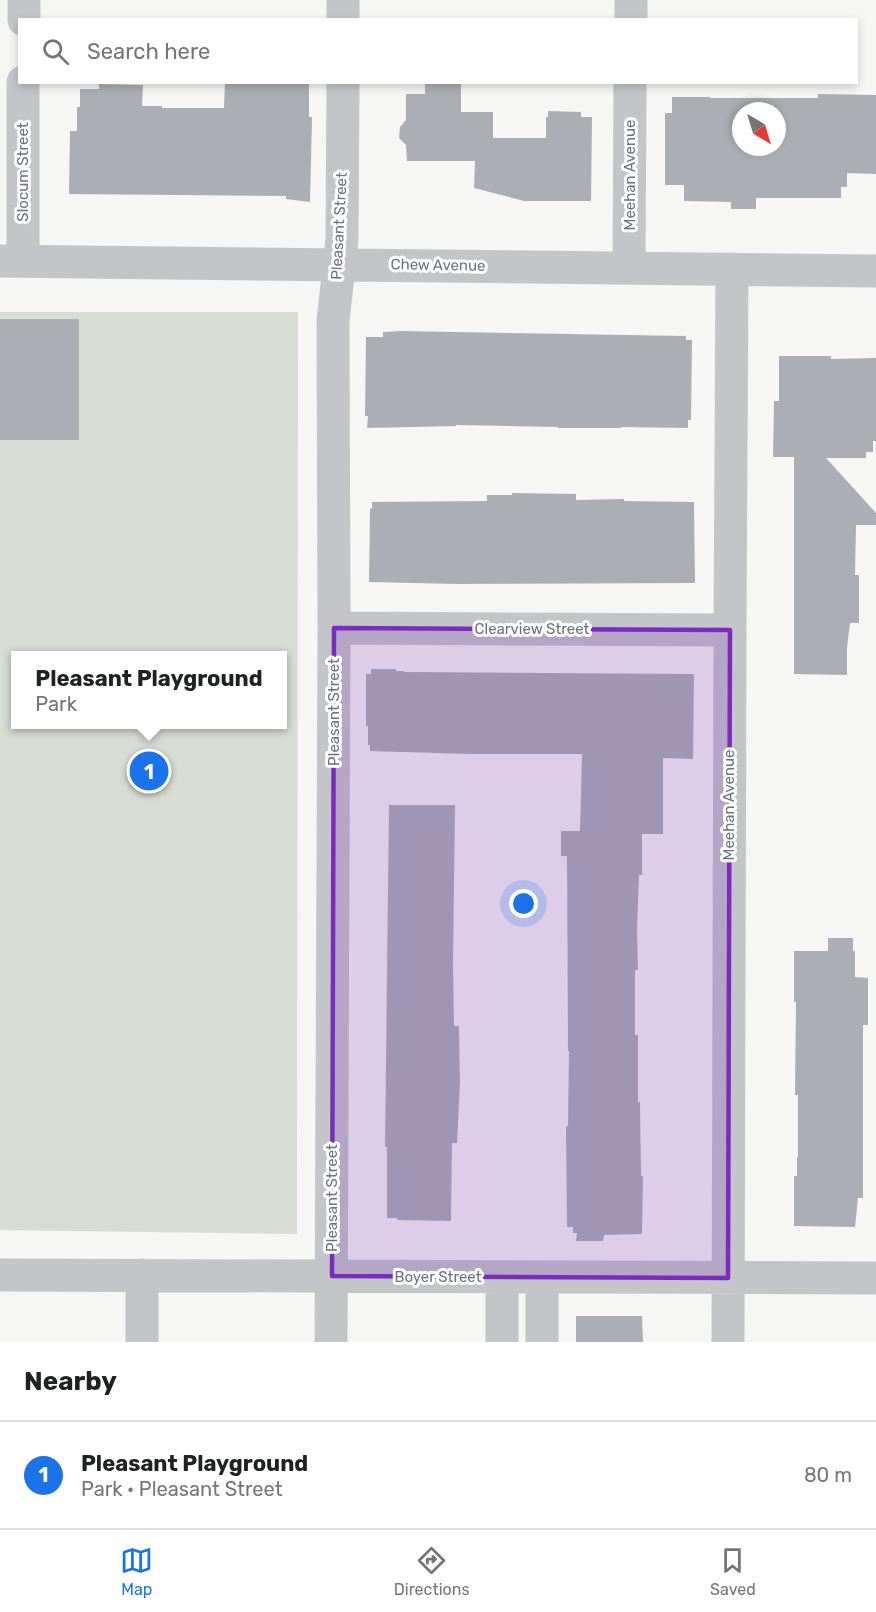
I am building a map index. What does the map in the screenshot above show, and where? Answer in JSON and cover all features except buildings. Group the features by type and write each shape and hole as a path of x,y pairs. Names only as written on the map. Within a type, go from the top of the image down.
{"street":[{"path":"24,0 24,18"},
{"path":"343,0 343,18"},
{"path":"631,0 631,18"},
{"name":"Slocum Street","path":"11,261 23,84"},
{"name":"Pleasant Street","path":"331,1342 333,321 342,216 343,84"},
{"name":"Meehan Avenue","path":"629,268 630,84"},
{"name":"Chew Avenue","path":"11,261 876,271"},
{"name":"Meehan Avenue","path":"728,1342 732,269"},
{"name":"Clearview Street","path":"334,628 730,630"},
{"name":"Boyer Street","path":"0,1275 876,1278"},
{"path":"142,1275 142,1342"},
{"path":"502,1277 502,1342"},
{"path":"542,1277 542,1342"}],"highlighted area":[{"path":"334,628 730,630 728,1278 332,1276"}],"shaded area":[{"path":"0,312 298,312 297,1234 0,1230"}],"place":[{"name":"Pleasant Playground","path":"149,771"}]}
